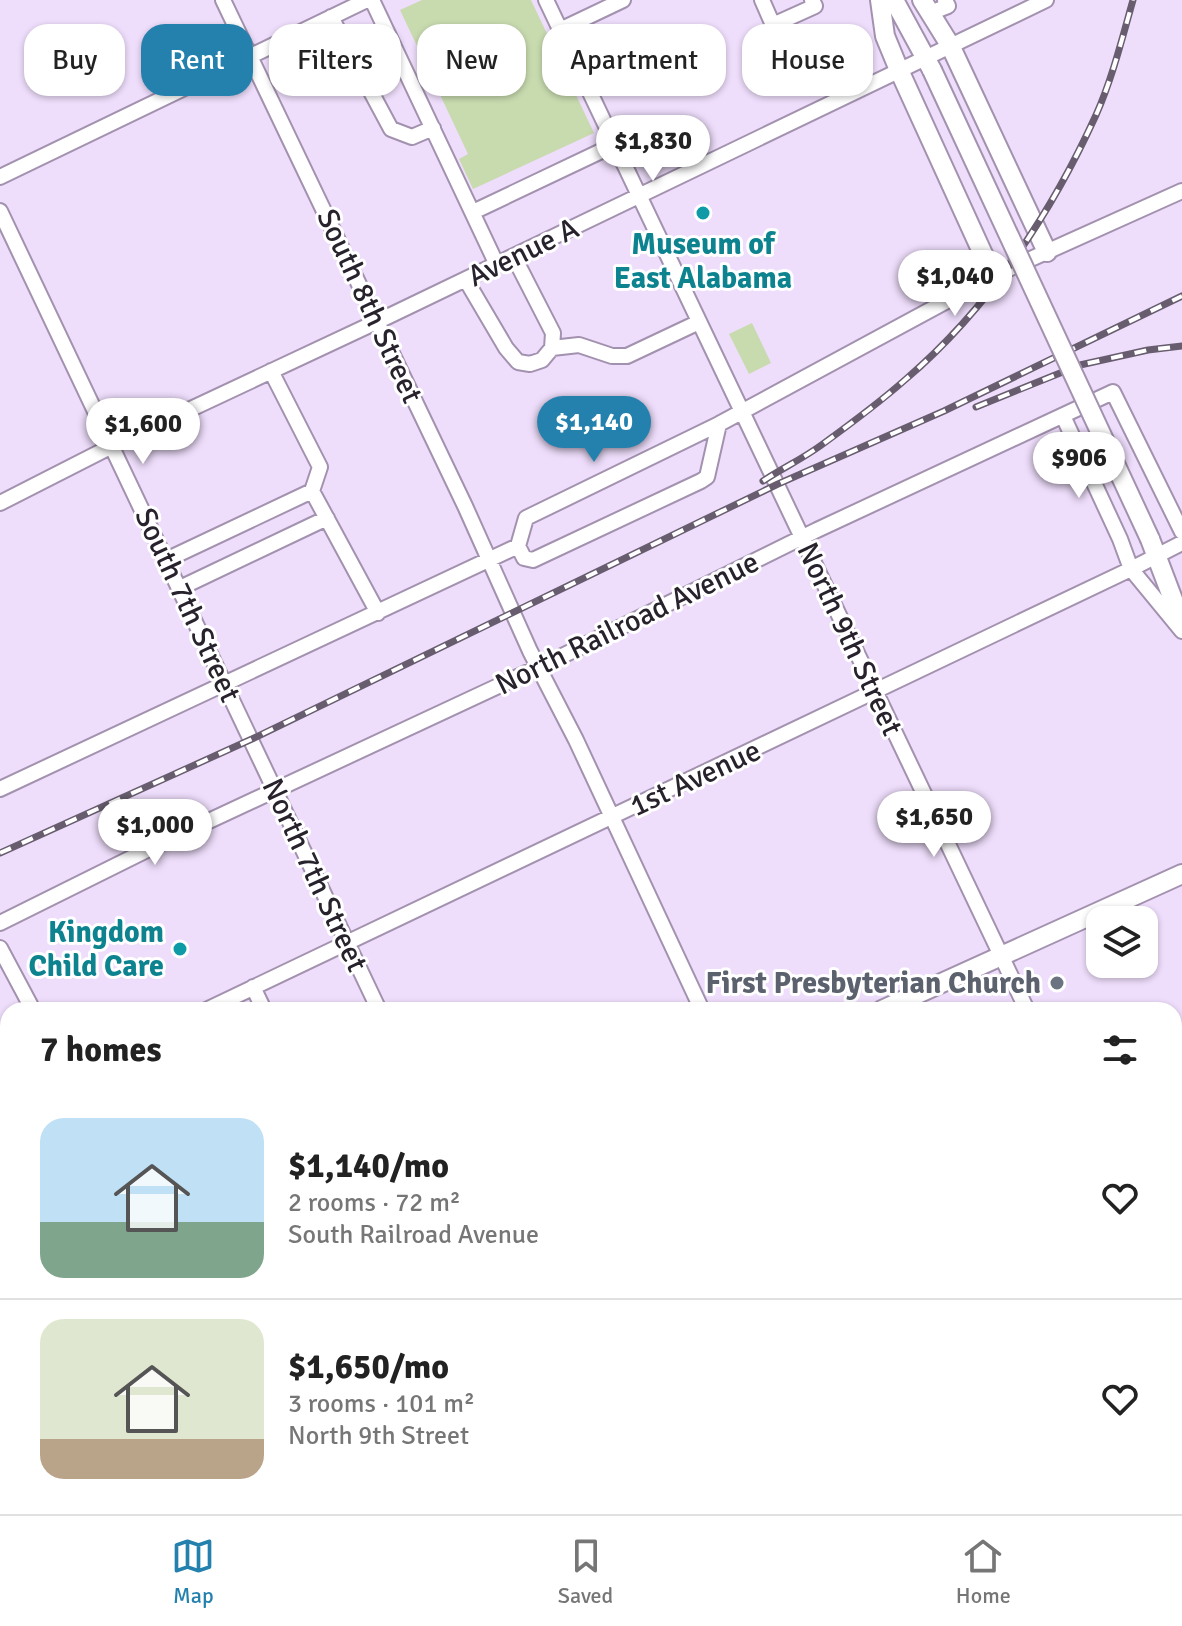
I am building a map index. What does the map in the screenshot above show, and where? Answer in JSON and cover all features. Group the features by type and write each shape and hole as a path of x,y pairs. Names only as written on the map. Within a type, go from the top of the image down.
{"main road":[{"path":"880,0 885,36 993,276"},
{"path":"894,0 928,64 1154,548 1182,623"},
{"path":"926,7 950,45 1047,252"},
{"path":"899,1002 1182,874"}],"street":[{"name":"South 8th Street","path":"223,0 234,24"},
{"path":"253,55 370,0 497,265"},
{"name":"North 9th Street","path":"546,0 557,24"},
{"path":"573,24 623,0"},
{"path":"762,0 773,25 815,6 812,0"},
{"name":"Avenue A","path":"0,503 112,446 466,280 899,70 928,64 950,45 1046,0"},
{"path":"926,7 951,2"},
{"path":"331,17 391,129 412,137 433,128"},
{"name":"South 8th Street","path":"253,65 378,322 698,1002"},
{"path":"0,177 168,96"},
{"name":"North 9th Street","path":"591,96 1023,1002"},
{"path":"473,212 614,145"},
{"path":"719,424 707,477 533,560 524,558 518,546 526,518 719,424 744,412 993,276 1182,191"},
{"name":"South 7th Street","path":"0,211 252,739"},
{"path":"466,280 506,348 518,362 530,364 542,360 552,348 553,333 514,257"},
{"path":"552,348 579,345 612,356 627,356 699,322"},
{"path":"166,560 312,491 320,467 271,371"},
{"name":"North Railroad Avenue","path":"0,923 538,667 802,537 1113,392 1182,532"},
{"path":"1063,416 1131,569 1182,631"},
{"path":"312,491 378,613"},
{"path":"180,588 327,518"},
{"name":"1st Avenue","path":"222,1002 1131,569 1154,548 1182,543"},
{"path":"0,789 518,546"},
{"name":"North 7th Street","path":"252,739 375,1002"},
{"path":"0,948 29,1002"},
{"path":"253,987 260,1002"}],"green space":[{"path":"422,0 531,0 542,24 542,96 576,96 594,133 473,189 459,159 468,154 441,96 526,96 526,24 417,24 417,46 400,10"},
{"path":"752,323 771,363 749,374 729,334"}],"railway":[{"path":"763,481 820,446 896,388 936,352 990,291 1038,224 1078,152 1107,87 1133,0"},
{"path":"0,853 252,739 778,484 944,411 1182,296"},
{"path":"976,407 1080,365 1182,346"}],"place":[{"name":"Museum of East Alabama","path":"703,213"},
{"name":"Kingdom Child Care","path":"180,949"},
{"name":"First Presbyterian Church","path":"1057,983"}]}
